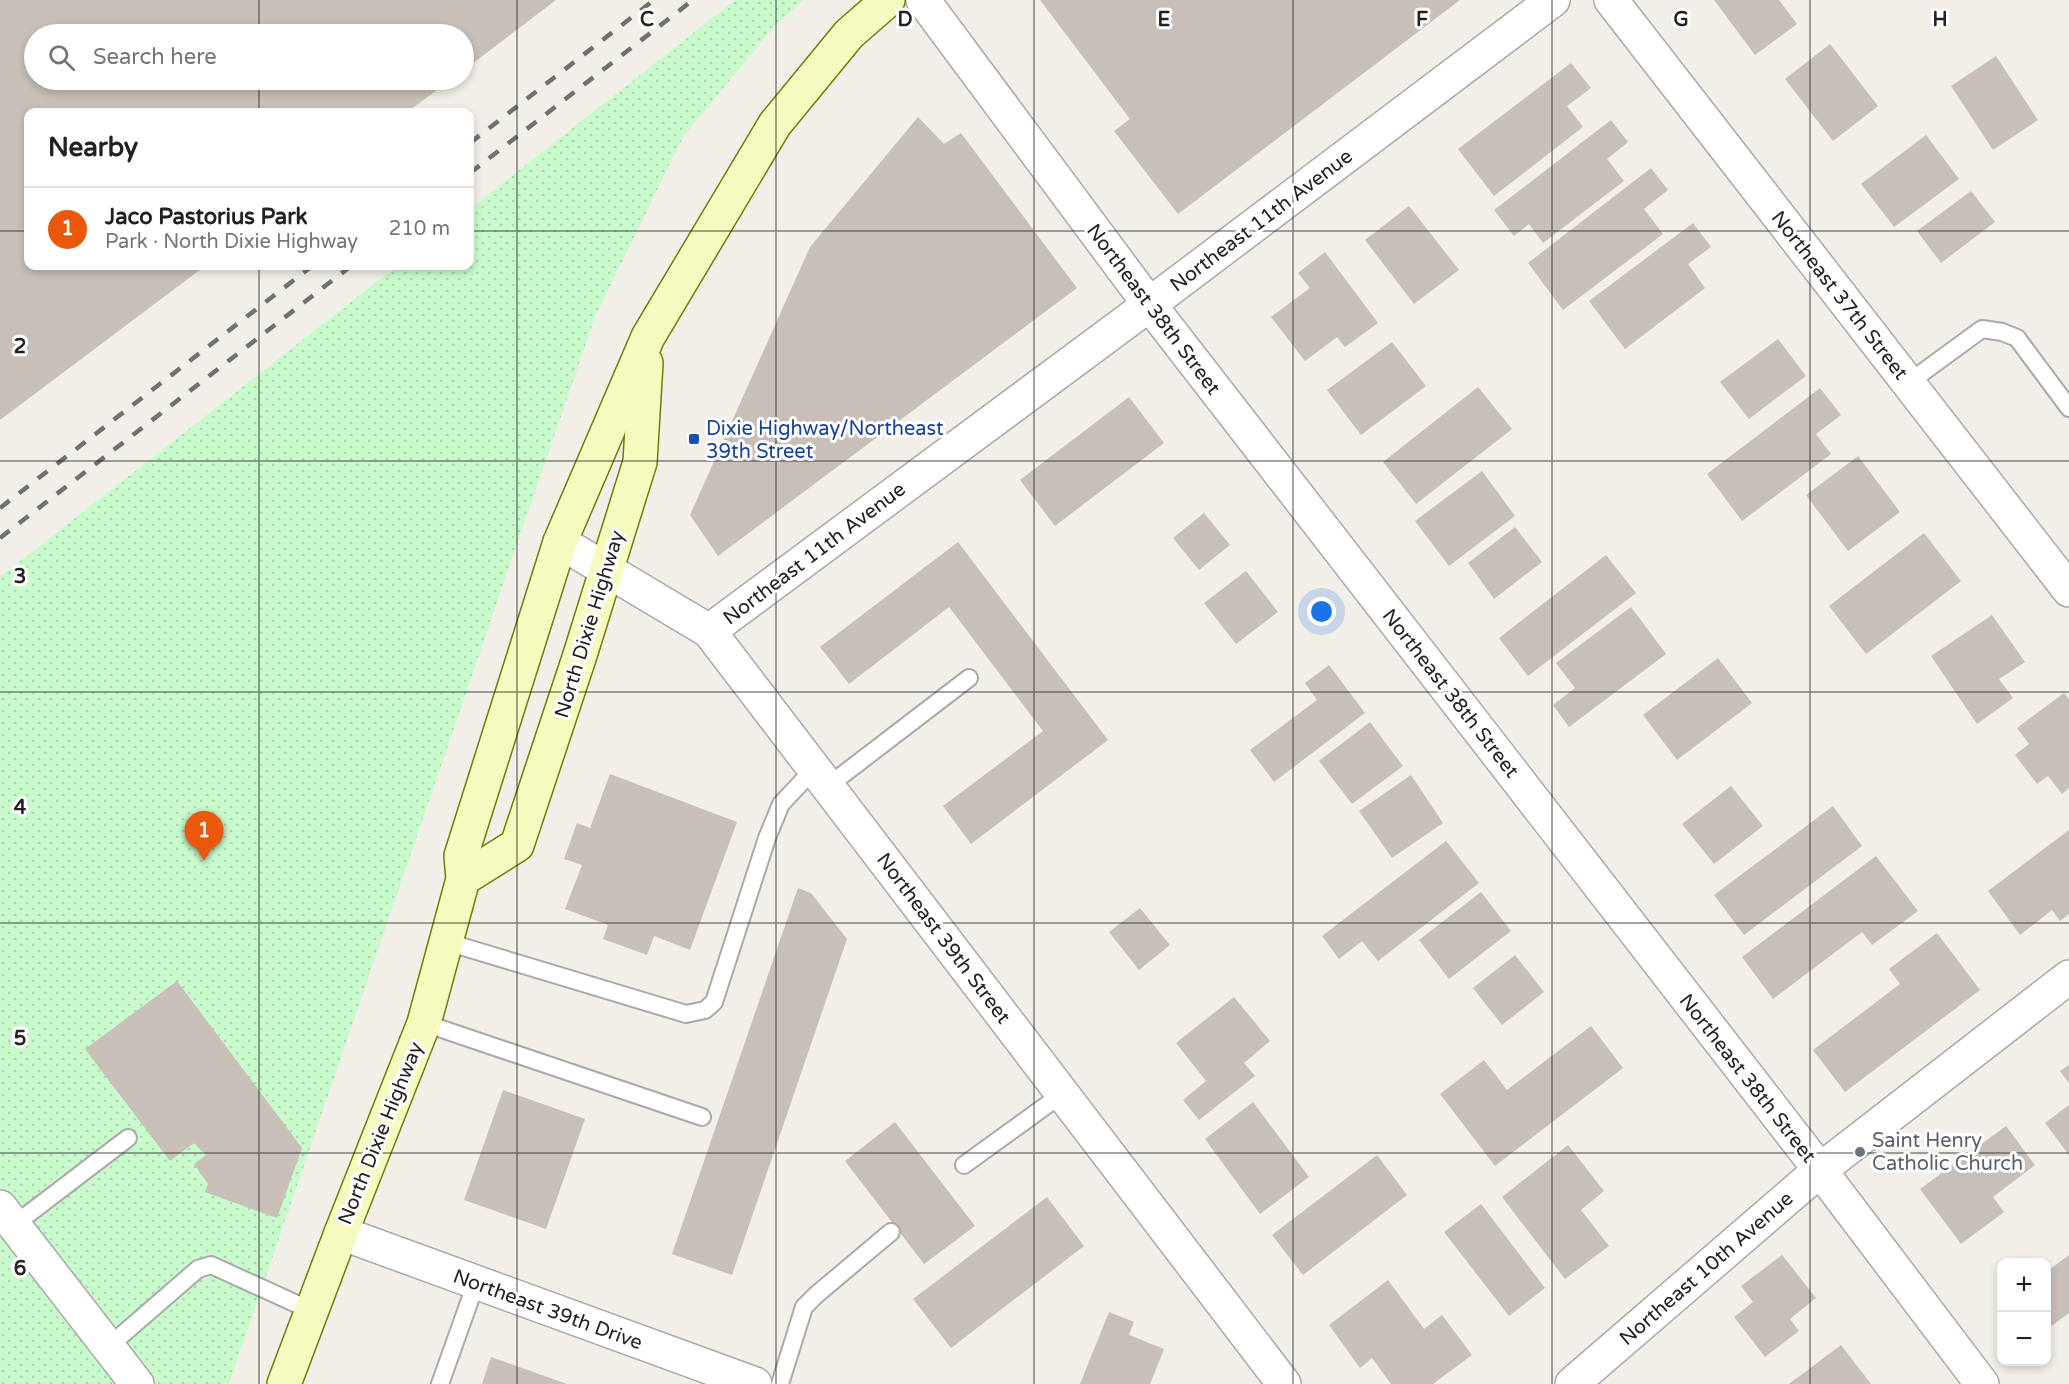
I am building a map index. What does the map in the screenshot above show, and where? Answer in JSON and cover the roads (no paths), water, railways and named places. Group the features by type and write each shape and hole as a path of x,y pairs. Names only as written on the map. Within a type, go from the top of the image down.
{"main road":[{"name":"North Dixie Highway","path":"284,1384 340,1233 424,1023 463,879 461,856 560,542 648,337 775,124 849,34 888,0"},
{"name":"North Dixie Highway","path":"463,879 517,845 580,655 640,462 648,337"}],"street":[{"name":"Northeast 38th Street","path":"923,0 1149,304 1820,1170 1982,1384"},
{"name":"Northeast 11th Avenue","path":"709,631 1553,0"},
{"name":"Northeast 37th Street","path":"1611,0 2068,587"},
{"name":"Northeast 39th Street","path":"560,542 709,631 1284,1384"},
{"name":"Northeast 10th Avenue","path":"1572,1384 1820,1170 2069,977"},
{"path":"7,1216 137,1384"},
{"name":"Northeast 39th Drive","path":"340,1233 755,1384"}],"lane":[{"path":"1908,383 1982,329 2002,332 2017,338 2069,408"},
{"path":"447,942 686,1014 705,1010 714,1002 767,838 781,804 969,678"},
{"path":"424,1023 702,1117"},
{"path":"964,1165 1062,1094"},
{"path":"7,1216 128,1138"},
{"path":"780,1384 804,1307 891,1232"},
{"path":"108,1347 198,1269 211,1265 312,1311"},
{"path":"440,1384 476,1282"}],"railway":[{"path":"474,140 654,0"},
{"path":"474,170 693,0"},
{"path":"0,508 307,270"},
{"path":"0,538 346,270"}],"place":[{"name":"Dixie Highway/Northeast 39th Street","path":"694,439"},
{"name":"Jaco Pastorius Park","path":"204,861"},
{"name":"Saint Henry Catholic Church","path":"1860,1152"}]}
